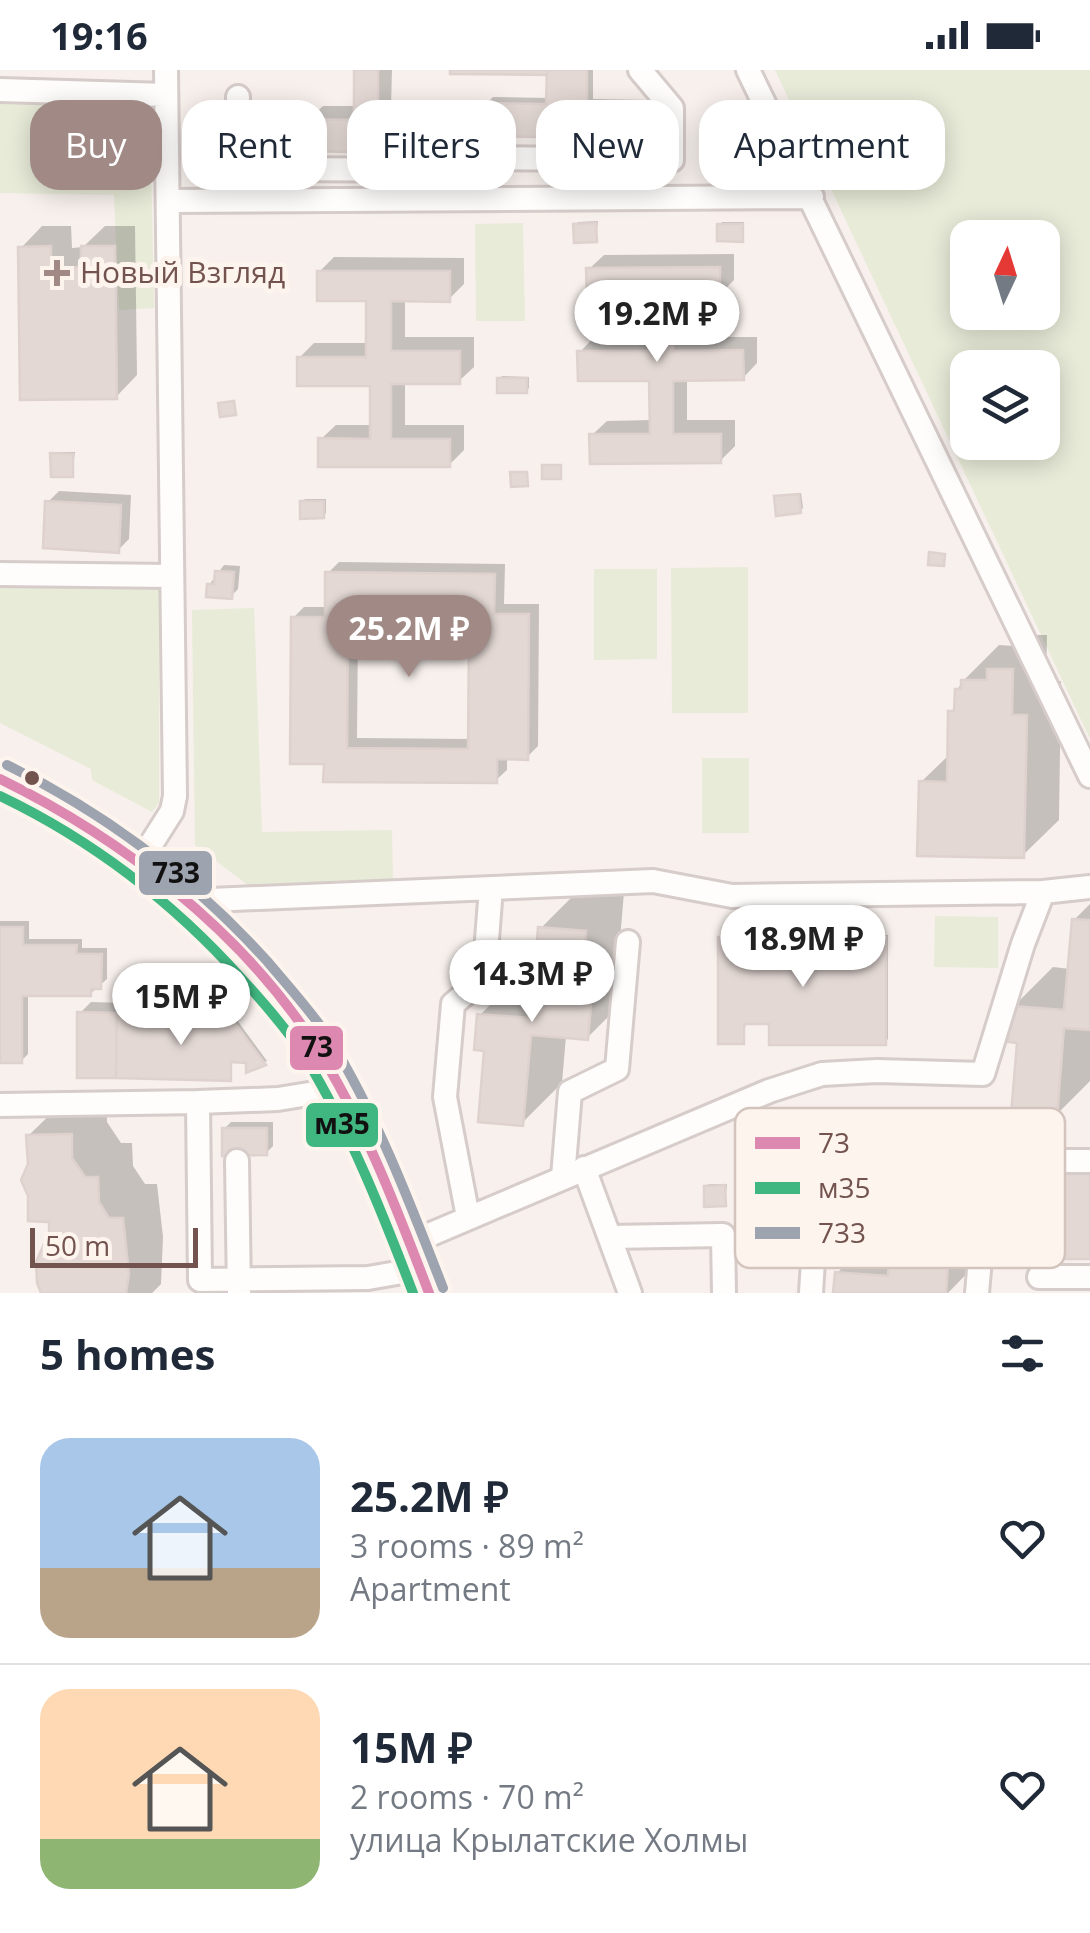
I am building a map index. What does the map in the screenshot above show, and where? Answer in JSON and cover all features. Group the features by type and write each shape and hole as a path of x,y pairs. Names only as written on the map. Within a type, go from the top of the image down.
{"street":[{"path":"142,860 172,811 175,796 166,70"},
{"path":"238,97 237,153 276,169 441,170 495,158 672,160 672,108 640,70"},
{"path":"748,70 1090,776"},
{"path":"0,90 166,95"},
{"path":"168,201 812,197"},
{"path":"0,574 172,576"},
{"path":"0,779 77,817 142,860 232,945 291,1013 339,1089 367,1143 430,1293"},
{"path":"188,900 654,881 732,896 1043,892 1090,887"},
{"path":"468,1217 445,1097 453,1004 484,978 491,888"},
{"path":"410,1243 769,1091 822,1074 983,1074 1043,892"},
{"path":"628,942 617,1069 570,1092 574,1173 610,1237 630,1293"},
{"path":"0,1105 278,1099 339,1089"},
{"path":"198,1102 200,1280 239,1286 368,1278 420,1269"},
{"path":"237,1161 239,1286"},
{"path":"610,1237 723,1235 724,1293"},
{"path":"811,1293 813,1268"},
{"path":"978,1293 980,1268"},
{"path":"1039,1277 1090,1277"}],"green space":[{"path":"775,70 1090,70 1090,739 959,460 1060,460 1060,350 950,350 950,442 832,190 945,190 945,100 789,100"},
{"path":"0,101 30,101 30,190 152,190 154,308 119,310 114,195 0,193"},
{"path":"523,223 525,321 476,321 475,224"},
{"path":"748,567 748,713 672,713 671,568"},
{"path":"594,569 657,569 657,659 594,660"},
{"path":"0,582 159,584 159,803 152,812 92,780 91,769 0,723"},
{"path":"254,608 262,832 392,830 393,879 249,886 195,845 192,610"},
{"path":"702,758 749,758 749,833 702,833"},
{"path":"935,916 998,917 998,968 934,967"}],"building":[{"path":"354,70 378,70 378,100 354,100"},
{"path":"450,70 547,70 547,75 450,74"},
{"path":"547,70 587,70 587,100 546,100"},
{"path":"516,104 536,104 536,137 516,137"},
{"path":"327,119 347,120 347,152 327,151"},
{"path":"596,223 597,242 574,243 573,224"},
{"path":"717,224 743,224 743,242 717,241"},
{"path":"51,246 51,268 81,267 81,246 115,246 117,399 20,400 18,247"},
{"path":"720,267 720,297 673,298 673,351 743,350 744,380 673,381 673,434 721,434 721,463 590,464 589,434 650,434 649,381 578,381 577,351 649,351 649,298 587,298 586,268"},
{"path":"317,271 450,271 450,302 391,301 391,351 460,351 460,384 391,384 391,439 450,439 450,467 318,467 318,438 370,439 370,386 297,386 297,357 366,357 366,301 317,301"},
{"path":"497,378 527,378 527,393 497,393"},
{"path":"234,401 236,415 220,417 218,403"},
{"path":"50,453 73,454 73,477 51,477"},
{"path":"542,465 561,465 561,479 542,479"},
{"path":"510,472 527,472 528,486 511,487"},
{"path":"799,494 801,513 776,516 774,496"},
{"path":"45,501 121,505 119,553 43,548"},
{"path":"300,501 324,501 324,518 300,519"},
{"path":"929,552 945,554 944,566 928,565"},
{"path":"215,571 234,572 232,599 206,597 207,584 214,584"},
{"path":"325,572 495,574 494,614 529,614 528,760 497,759 497,783 323,782 324,764 290,764 291,617 325,617","holes":["348,628 469,629 468,749 347,748"]},
{"path":"987,669 1013,669 1012,715 1027,715 1024,858 917,856 919,781 947,782 948,711 954,711 955,689 961,689 961,680 987,680"},
{"path":"1072,919 1090,920 1090,1030 1064,1028 1058,1108 1012,1108 1017,1043 1008,1042 1011,1006 1064,1010"},
{"path":"0,927 23,927 23,945 77,945 76,954 102,954 101,989 91,989 91,996 22,996 22,1063 0,1063"},
{"path":"538,927 586,931 580,1004 591,1004 588,1040 531,1035 523,1126 478,1122 484,1051 474,1050 477,1014 531,1018"},
{"path":"718,937 886,937 886,1045 769,1045 769,1024 744,1024 744,1044 718,1044"},
{"path":"77,1012 117,1013 116,1078 77,1078"},
{"path":"117,1013 231,1018 266,1065 246,1073 246,1063 231,1062 231,1081 116,1078"},
{"path":"222,1128 267,1128 267,1155 222,1156"},
{"path":"72,1134 72,1158 85,1177 98,1177 99,1202 109,1218 123,1218 129,1274 126,1293 41,1293 37,1283 36,1262 49,1241 49,1222 28,1221 28,1196 21,1180 28,1164 26,1135"},
{"path":"1065,1174 1090,1174 1090,1259 1065,1259"},
{"path":"725,1185 726,1206 704,1207 704,1186"},
{"path":"889,1268 948,1268 946,1293 833,1293 835,1272 888,1276"}],"transit line":[{"name":"733","path":"7,765 79,805 178,875 238,931 299,999 329,1038 362,1098 392,1160 443,1288"},
{"name":"73","path":"0,779 90,829 133,859 175,891 252,963 285,1003 333,1074 392,1198 429,1293"},
{"name":"м35","path":"0,796 100,853 160,899 216,951 275,1016 305,1057 337,1114 413,1293"}],"place":[{"name":"Новый Взгляд","path":"57,273"}]}
